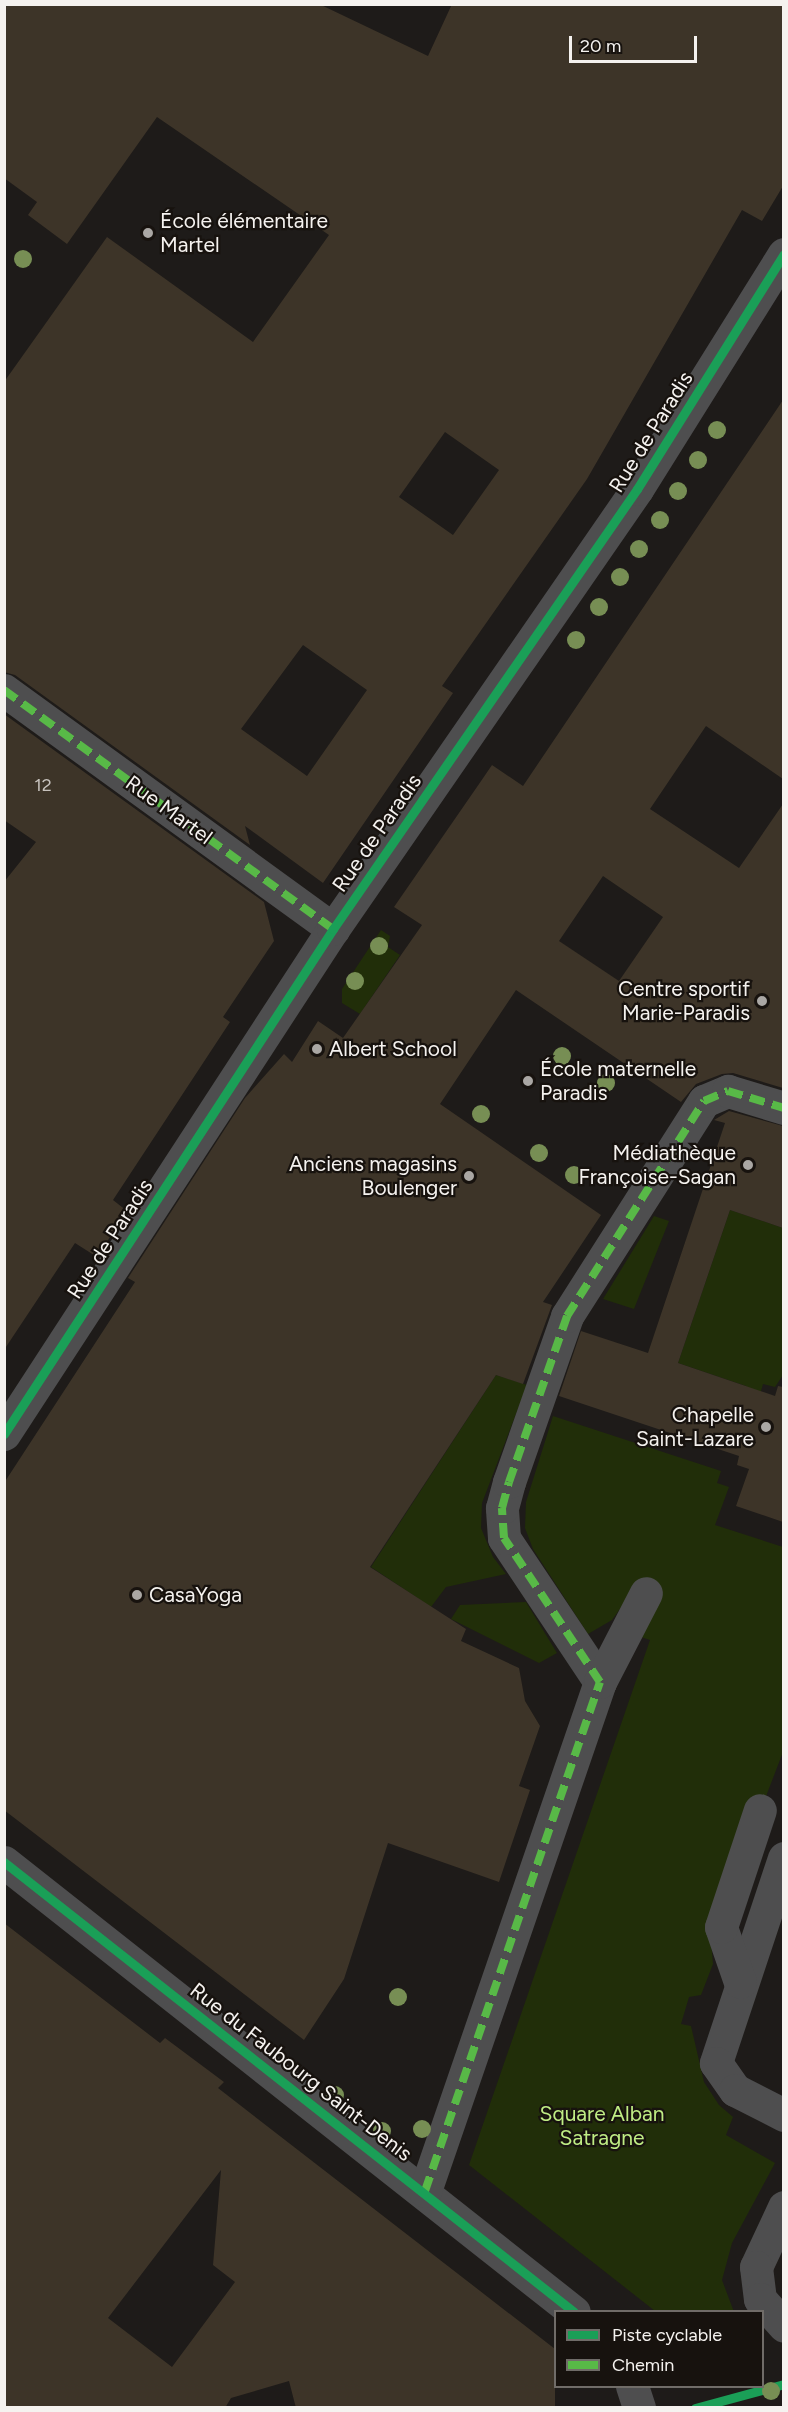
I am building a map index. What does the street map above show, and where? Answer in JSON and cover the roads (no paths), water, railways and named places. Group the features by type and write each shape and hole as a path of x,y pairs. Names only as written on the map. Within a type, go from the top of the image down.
{"street":[{"name":"Rue de Paradis","path":"4,1434 333,929 637,489 783,254"},
{"name":"Rue Martel","path":"4,690 333,929"},
{"path":"600,1682 504,1538 502,1508 509,1482 567,1316 704,1101 728,1091 783,1108"},
{"path":"425,2191 600,1682 646,1593"},
{"path":"740,1982 721,1928 760,1810"},
{"path":"783,1858 740,1982 716,2063 735,2090 783,2115"},
{"name":"Rue du Faubourg Saint-Denis","path":"4,1862 425,2191 572,2310"},
{"path":"783,2207 756,2267 760,2298 783,2326"},
{"path":"633,2388 639,2408"}],"place":[{"name":"École élémentaire Martel","path":"148,233"},
{"name":"Centre sportif Marie-Paradis","path":"762,1001"},
{"name":"Albert School","path":"317,1049"},
{"name":"École maternelle Paradis","path":"528,1081"},
{"name":"Médiathèque Françoise-Sagan","path":"748,1165"},
{"name":"Anciens magasins Boulenger","path":"469,1176"},
{"name":"Chapelle Saint-Lazare","path":"766,1427"},
{"name":"CasaYoga","path":"137,1595"}],"park label":[{"name":"Square Alban Satragne","path":"602,2126"}]}
